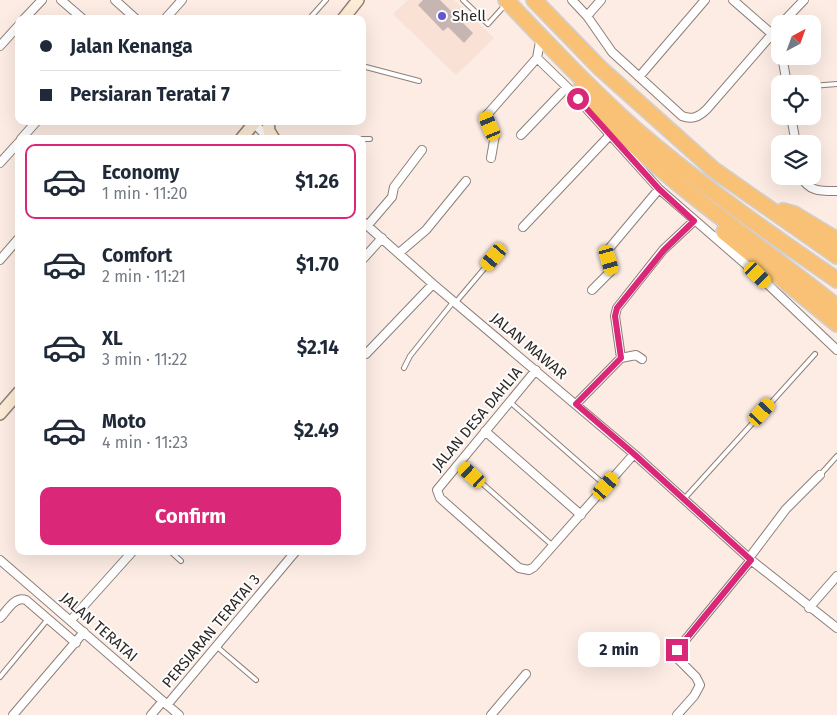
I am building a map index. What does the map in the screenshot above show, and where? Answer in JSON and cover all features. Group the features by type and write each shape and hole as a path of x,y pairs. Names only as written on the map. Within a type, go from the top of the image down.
{"highway":[{"path":"534,0 600,68 714,170 837,256"},
{"path":"543,0 600,68"},
{"path":"507,1 568,65 634,128 688,173 760,228 837,280"},
{"path":"568,65 573,78 596,107 632,145 672,180 837,307"},
{"path":"672,180 698,211 837,324"},
{"path":"765,206 794,214 837,240"}],"street":[{"path":"28,15 42,0"},
{"path":"61,0 78,15"},
{"path":"115,0 129,15"},
{"path":"169,15 182,0"},
{"path":"346,15 358,0"},
{"path":"572,0 587,16 612,52 682,116 692,118 702,113 771,35"},
{"path":"587,16 601,0"},
{"path":"639,77 705,0"},
{"path":"733,0 771,33"},
{"path":"790,15 804,0"},
{"path":"0,46 15,29"},
{"path":"491,158 495,135 486,116 537,58 541,36"},
{"path":"537,58 567,87 659,189 758,275 837,350"},
{"path":"521,135 567,87"},
{"path":"25,135 33,125"},
{"path":"244,135 252,125"},
{"path":"257,125 266,135"},
{"path":"523,227 610,135"},
{"path":"0,163 15,146"},
{"path":"366,222 392,197 394,187 422,150"},
{"path":"399,253 426,230 466,181"},
{"path":"807,185 816,190 837,191"},
{"path":"592,290 612,270 606,250 659,189"},
{"path":"621,358 615,316 617,308 664,250 694,221"},
{"name":"JALAN MAWAR","path":"366,224 433,284 634,454 750,559 809,608 837,628"},
{"path":"366,256 382,238"},
{"path":"0,260 15,242"},
{"path":"366,354 433,284"},
{"path":"576,404 621,358 636,354 642,359"},
{"name":"JALAN DESA DAHLIA","path":"536,370 439,486 438,494 440,498 519,568 529,570 534,567 554,546"},
{"path":"0,414 15,397"},
{"path":"485,431 581,516"},
{"path":"554,546 634,454"},
{"path":"677,715 694,696 700,686 696,676 677,658 677,650 750,559 786,509 802,490 820,475"},
{"path":"71,620 129,555"},
{"name":"PERSIARAN TERATAI 3","path":"151,715 165,703 216,646 293,555"},
{"name":"JALAN TERATAI","path":"0,560 179,715"},
{"path":"809,608 837,576"},
{"path":"0,618 16,600 21,598 26,600 76,643"},
{"path":"14,715 84,632"},
{"path":"491,715 526,674"}],"lane":[{"path":"313,15 326,0"},
{"path":"463,0 488,24 507,1"},
{"path":"366,67 419,81"},
{"path":"821,85 837,84"},
{"path":"366,138 370,138"},
{"path":"404,368 410,356 494,257"},
{"path":"683,499 815,354"},
{"path":"510,402 606,486"},
{"path":"820,475 837,456"},
{"path":"459,463 554,546"},
{"path":"174,555 181,561"},
{"path":"0,677 48,619"},
{"path":"216,646 256,680"}],"shaded area":[{"path":"408,0 454,0 494,38 456,75 393,14"}],"building":[{"name":"Shell","path":"423,0 440,0 473,33 464,43 448,27 443,31 418,5"}],"place":[{"name":"Shell","path":"442,16"}],"route":[{"path":"578,99 634,163 694,221 685,232 672,241 664,250 617,308 615,316 621,358 576,404 751,560 677,650"}]}
